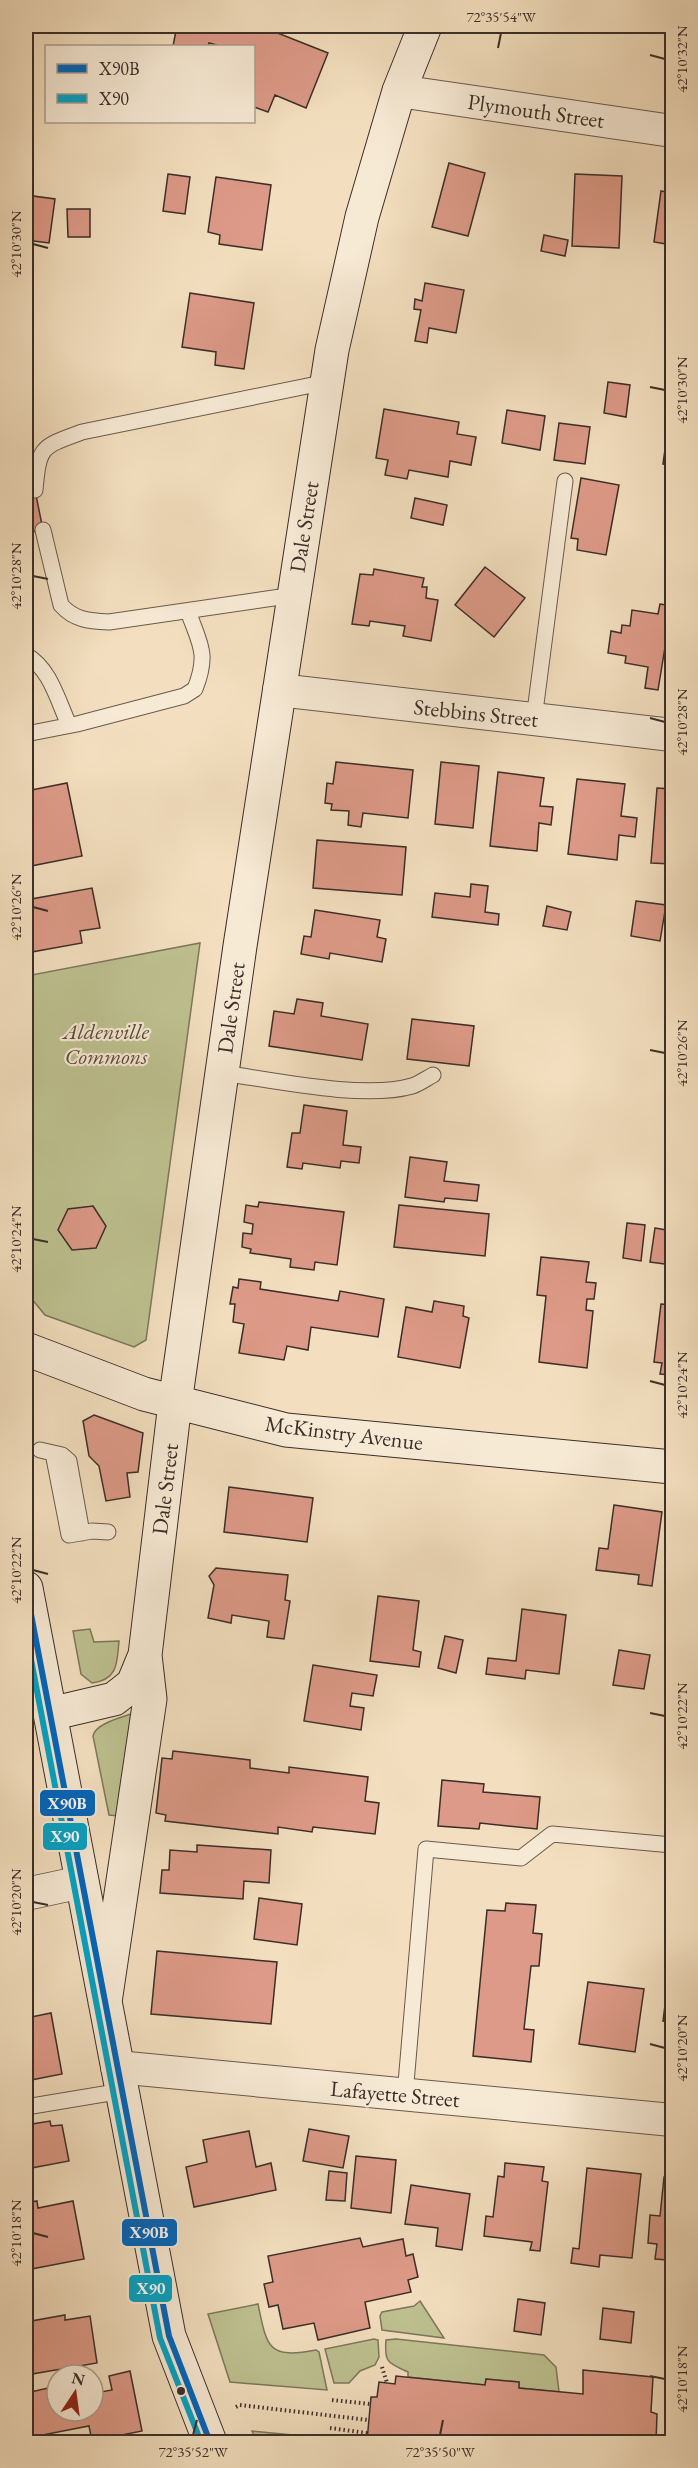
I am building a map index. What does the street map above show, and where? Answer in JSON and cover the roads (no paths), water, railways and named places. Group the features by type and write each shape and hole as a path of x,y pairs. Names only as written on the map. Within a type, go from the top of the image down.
{"street":[{"name":"Dale Street","path":"105,2002 150,1699 145,1655 175,1403 279,690 327,382 362,217 399,92 425,26"},
{"name":"Plymouth Street","path":"399,92 672,131"},
{"name":"Stebbins Street","path":"279,690 672,735"},
{"name":"McKinstry Avenue","path":"26,1349 130,1390 286,1430 672,1467"},
{"path":"26,1588 31,1649 50,1714 169,2336 210,2442"},
{"path":"50,1714 114,1700 133,1684 145,1655"},
{"path":"26,1894 82,1882"},
{"name":"Lafayette Street","path":"120,2079 405,2095 672,2120"}],"lane":[{"path":"35,490 37,460 51,443 82,432 327,382"},
{"path":"534,719 565,481"},
{"path":"43,530 61,605 69,615 87,621 109,622 294,595"},
{"path":"26,734 184,696 195,689 203,669 203,654 188,611"},
{"path":"26,654 45,672 69,725"},
{"path":"222,1073 327,1088 367,1091 413,1086 433,1075"},
{"path":"47,1452 68,1533 71,1536 82,1533 108,1532"},
{"path":"405,2095 426,1849 521,1858 552,1834 672,1845"},
{"path":"26,2107 120,2079"}],"park label":[{"name":"Aldenville Commons","path":"106,1044"}]}
